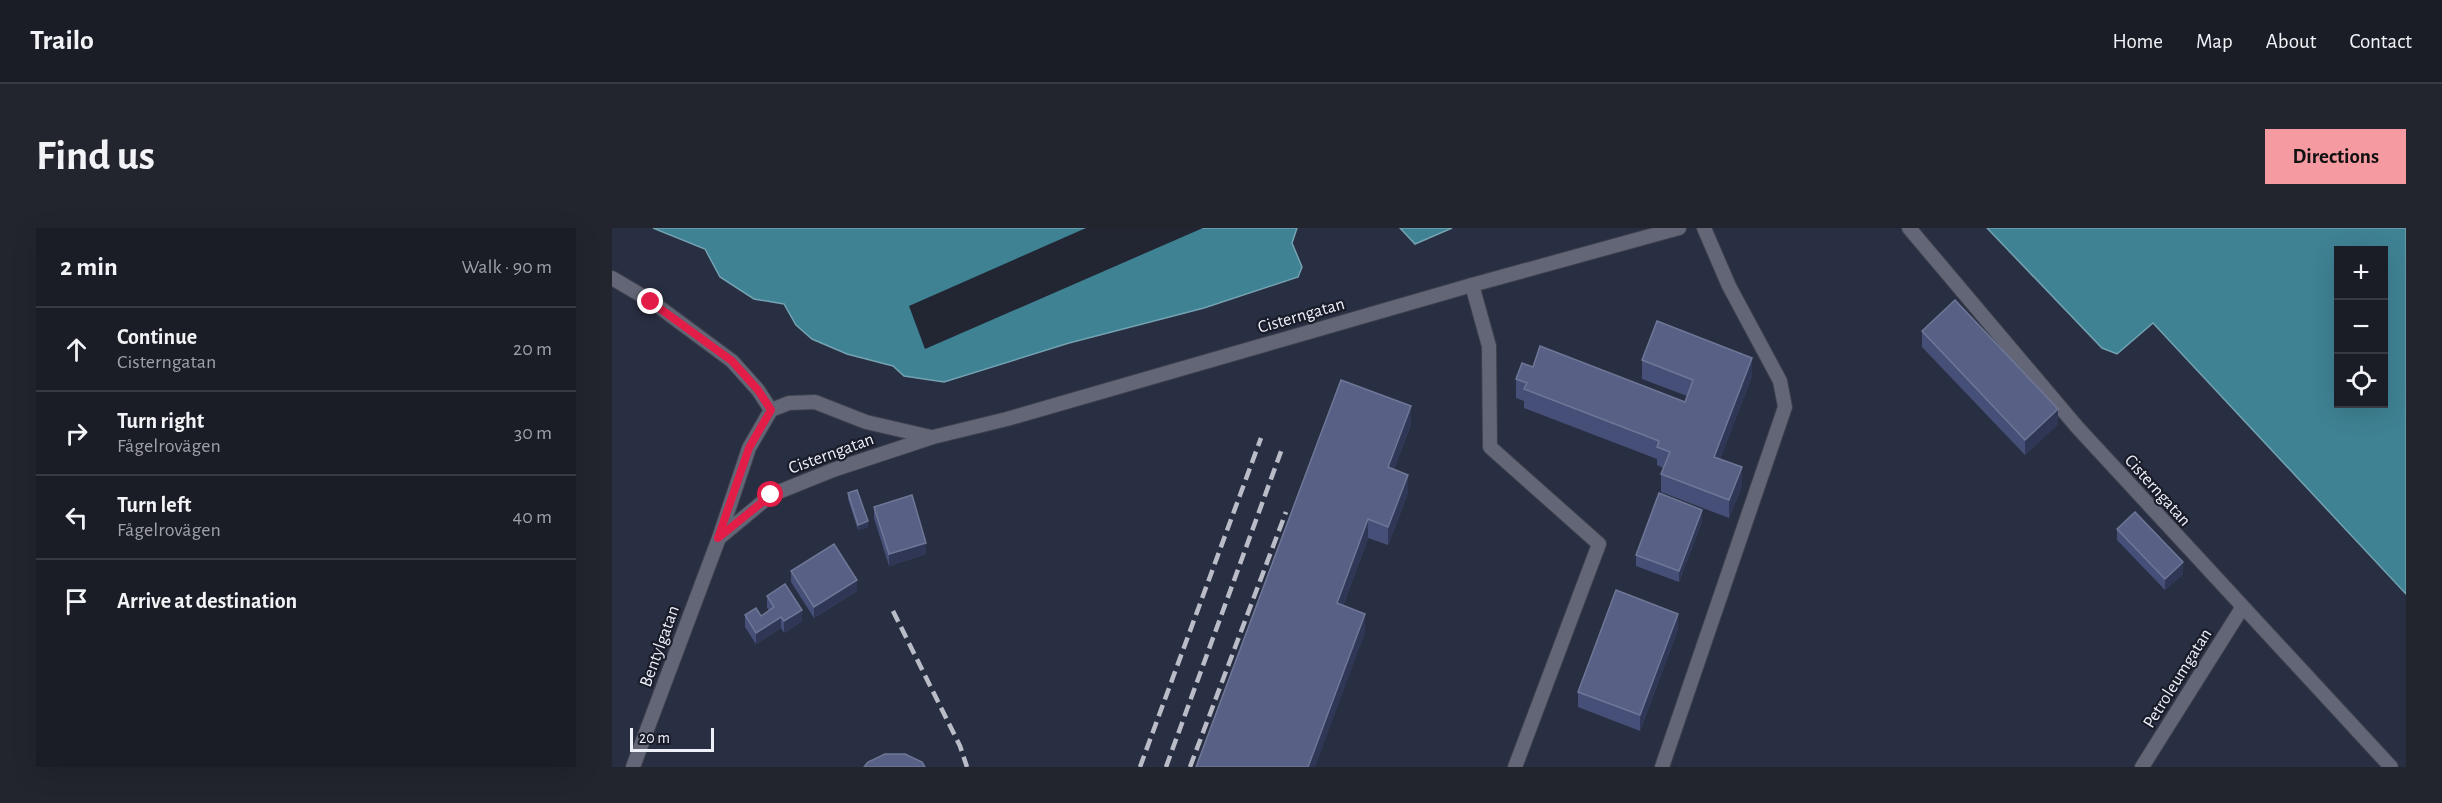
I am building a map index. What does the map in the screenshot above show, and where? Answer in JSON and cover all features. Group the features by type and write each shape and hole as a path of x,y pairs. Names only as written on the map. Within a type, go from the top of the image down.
{"lane":[{"name":"Cisterngatan","path":"718,538 771,495 833,470 933,437 1007,419 1679,228"},
{"path":"1662,767 1785,407 1780,381 1729,285 1704,228"},
{"name":"Cisterngatan","path":"1909,228 2077,427 2391,767"},
{"path":"612,278 651,302 732,361 758,390 771,410"},
{"path":"1472,285 1489,346 1490,447 1599,544 1515,767"},
{"name":"Cisterngatan","path":"771,410 789,403 815,402 866,422 933,437"},
{"name":"Bentylgatan","path":"633,767 749,448 771,410"},
{"name":"Petroleumgatan","path":"2142,767 2242,608"}],"shaded area":[{"path":"612,228 653,228 705,249 720,277 754,299 784,304 796,325 847,354 893,366 904,376 944,382 1069,343 1204,308 1298,277 1302,267 1292,243 1297,228 1400,228 1415,244 1452,228 1987,228 2102,348 2117,354 2152,323 2406,594 2406,767 612,767"}],"water":[{"path":"653,228 1297,228 1292,243 1302,267 1298,277 1204,308 1069,343 944,382 904,376 893,366 847,354 812,339 796,325 784,304 754,299 720,277 705,249"},
{"path":"1400,228 1452,228 1415,244"},
{"path":"1987,228 2406,228 2406,594 2153,323 2117,354 2102,348"}],"pier":[{"path":"1086,228 1203,228 925,349 909,306"}],"building":[{"path":"1955,300 2058,409 2025,440 1922,331"},
{"path":"1657,321 1752,358 1714,457 1742,467 1729,500 1661,474 1670,452 1657,447 1659,441 1524,389 1527,383 1516,379 1522,363 1533,367 1540,346 1685,402 1693,380 1642,360"},
{"path":"1341,380 1411,406 1388,467 1408,475 1388,527 1368,519 1337,603 1365,614 1308,767 1196,767"},
{"path":"857,490 868,521 858,525 848,493"},
{"path":"1659,493 1702,510 1679,571 1636,555"},
{"path":"912,495 926,543 889,554 874,507"},
{"path":"2135,512 2183,562 2165,579 2117,529"},
{"path":"834,544 857,580 814,607 791,571"},
{"path":"785,584 802,610 784,621 781,617 756,633 745,615 756,608 761,616 774,607 767,596"},
{"path":"1616,590 1678,614 1640,715 1578,692"},
{"path":"885,754 905,754 922,762 925,767 864,767 868,762"}],"railway":[{"path":"1140,767 1261,438"},
{"path":"1166,767 1283,446"},
{"path":"1190,767 1286,512"},
{"path":"893,611 960,746 967,767"}],"route":[{"path":"651,302 732,361 758,390 771,410 749,448 718,538 771,495"}]}
